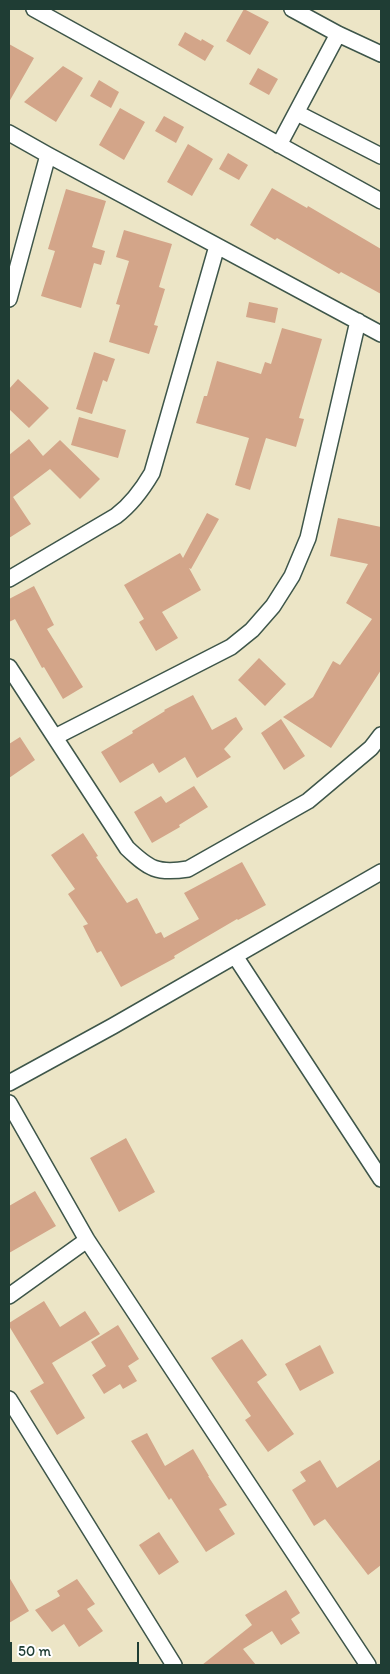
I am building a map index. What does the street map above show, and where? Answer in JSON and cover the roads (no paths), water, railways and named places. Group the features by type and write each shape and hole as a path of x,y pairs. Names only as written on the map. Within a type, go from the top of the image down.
{"street":[{"path":"34,9 381,201"},
{"path":"292,9 338,34 380,51"},
{"path":"279,145 338,34"},
{"path":"297,113 381,156"},
{"path":"9,133 381,334"},
{"path":"9,299 48,155"},
{"path":"9,579 116,516 140,494 152,473 217,246"},
{"path":"56,737 231,647 252,630 273,606 292,576 308,538 358,321"},
{"path":"9,667 127,848 141,861 155,869 170,872 188,870 308,801 371,748 381,735"},
{"path":"9,1083 114,1026 381,872"},
{"path":"235,956 381,1179"},
{"path":"9,1103 87,1240 368,1665"},
{"path":"9,1296 87,1240"},
{"path":"9,1399 174,1665"}]}
